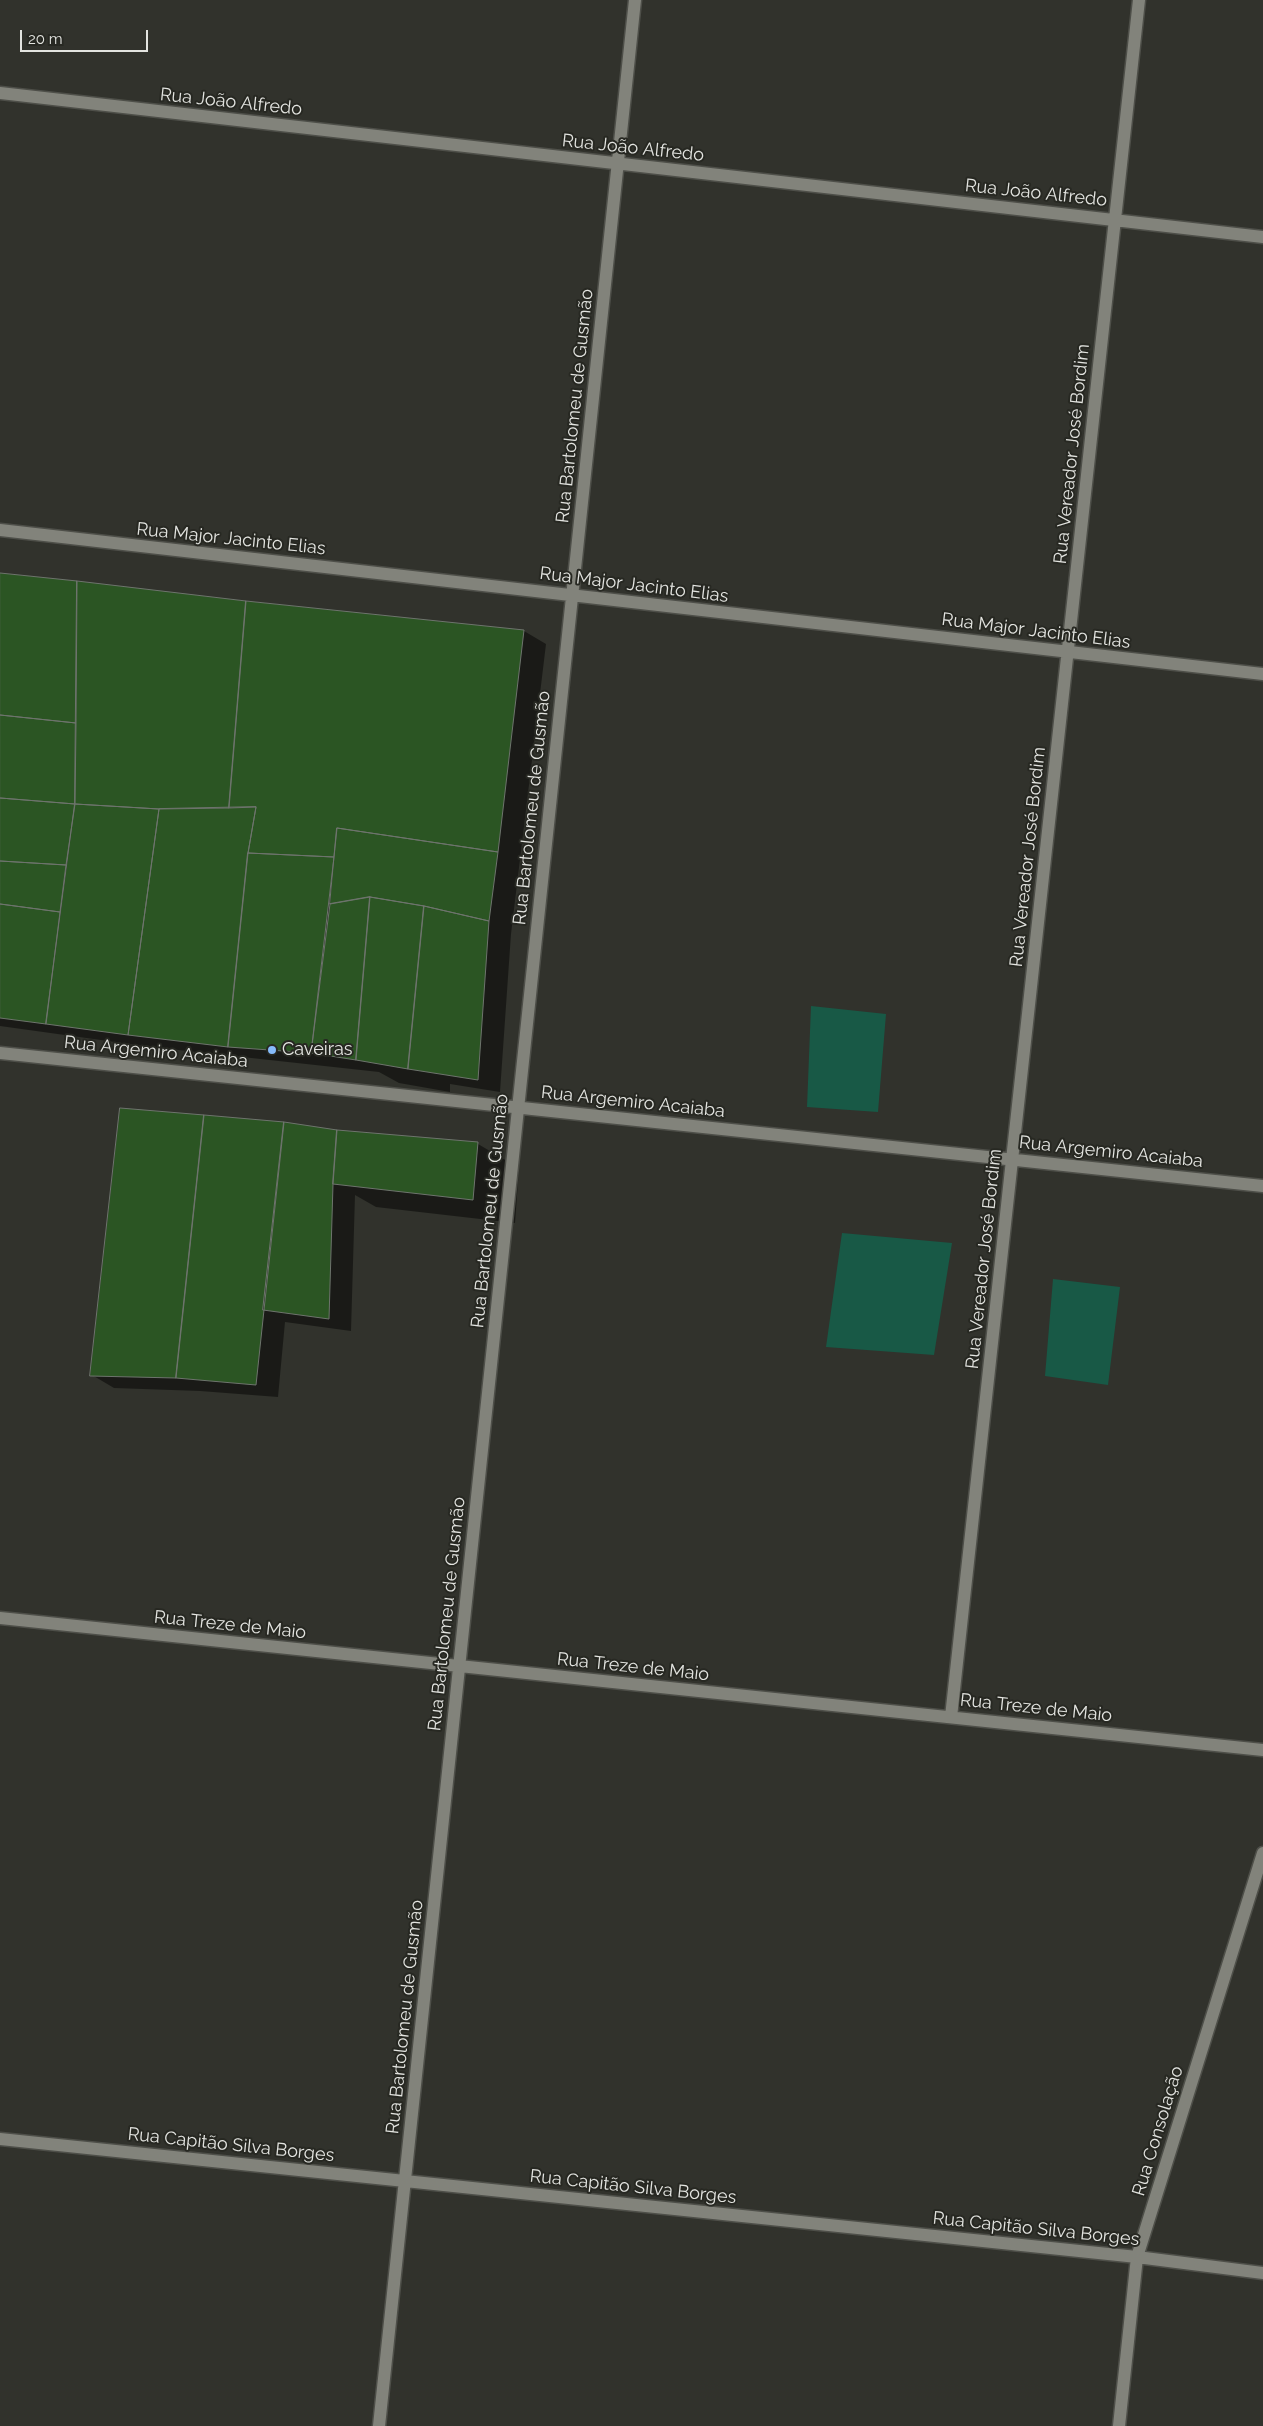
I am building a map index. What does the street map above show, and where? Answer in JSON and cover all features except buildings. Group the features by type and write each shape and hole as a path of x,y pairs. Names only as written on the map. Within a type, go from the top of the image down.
{"street":[{"name":"Rua Bartolomeu de Gusmão","path":"380,2426 635,0"},
{"name":"Rua Vereador José Bordim","path":"951,1717 1139,0"},
{"name":"Rua João Alfredo","path":"0,93 1263,237"},
{"name":"Rua Major Jacinto Elias","path":"0,530 1263,674"},
{"name":"Rua Argemiro Acaiaba","path":"0,1053 1263,1186"},
{"name":"Rua Treze de Maio","path":"0,1618 1263,1750"},
{"name":"Rua Consolação","path":"1119,2426 1137,2257 1263,1853"},
{"name":"Rua Capitão Silva Borges","path":"0,2139 1137,2257 1263,2273"}],"shaded area":[{"path":"811,1006 886,1014 878,1112 807,1107"},
{"path":"842,1233 952,1243 934,1355 826,1347"},
{"path":"1053,1279 1120,1287 1108,1385 1045,1376"}],"place":[{"name":"Caveiras","path":"272,1050"}]}
